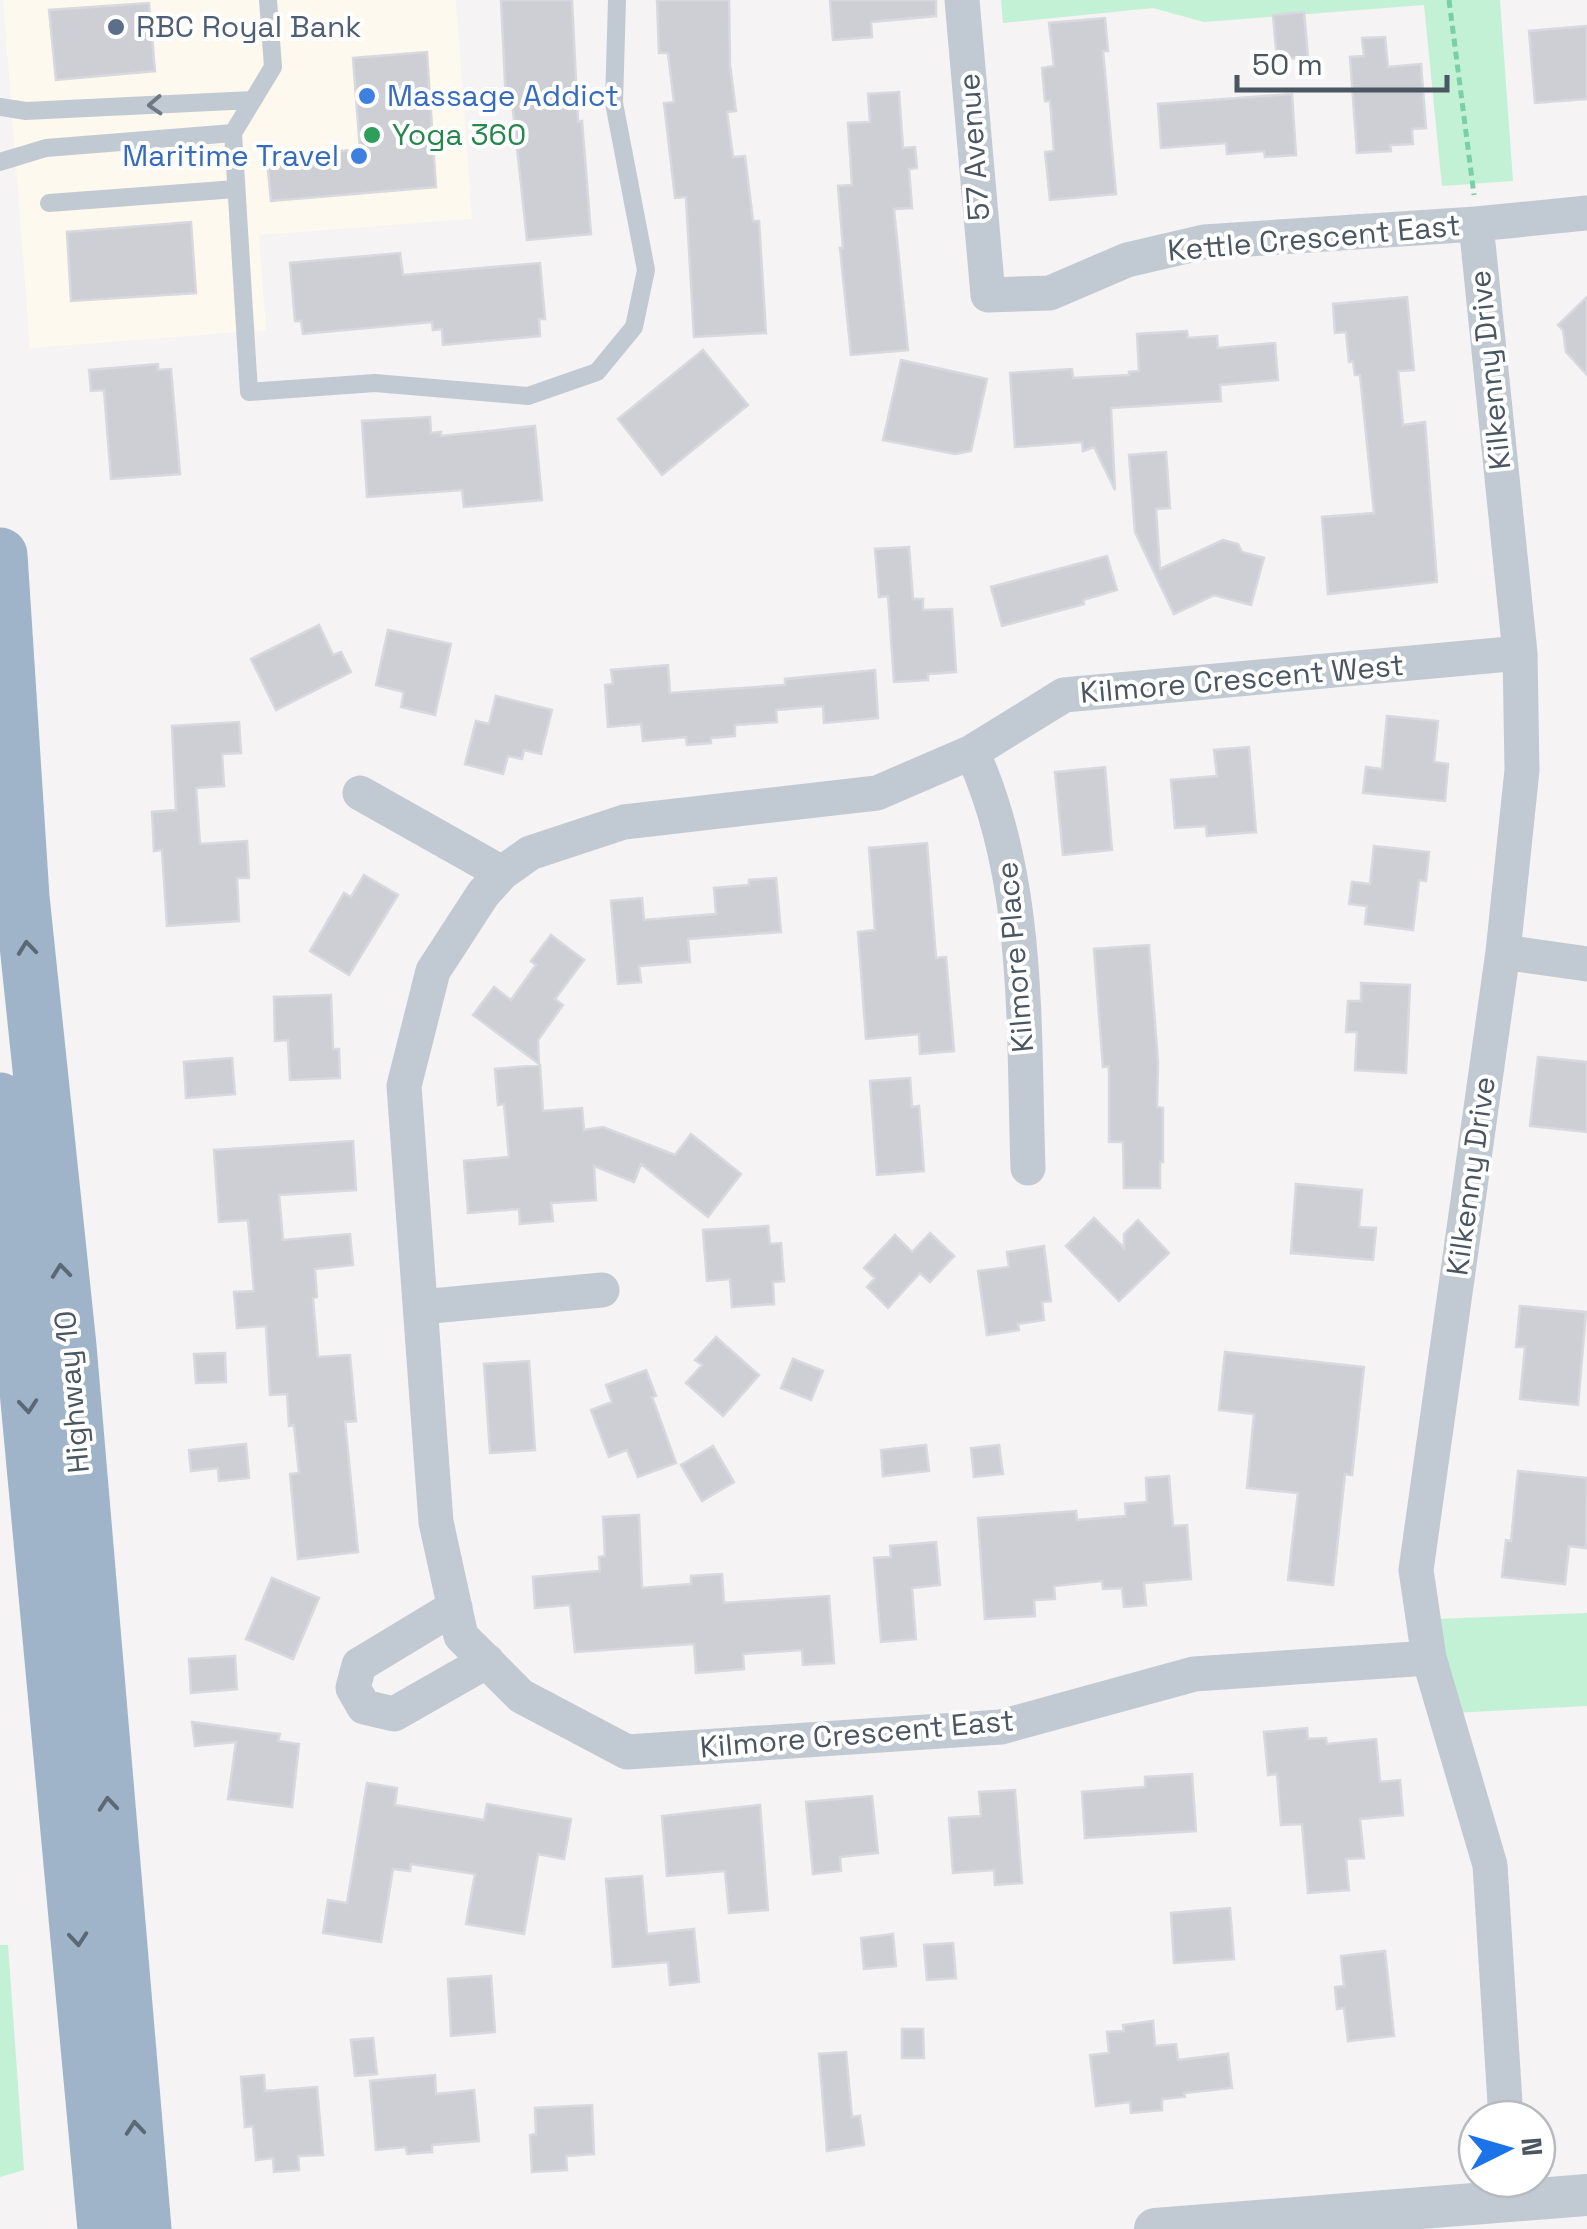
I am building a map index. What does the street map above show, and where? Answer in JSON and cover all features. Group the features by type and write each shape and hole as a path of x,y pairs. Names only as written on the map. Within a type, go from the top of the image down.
{"highway":[{"name":"Highway 10","path":"0,555 22,897 69,1346 135,2228"},
{"name":"Highway 10","path":"0,1100 135,2228"}],"street":[{"name":"57 Avenue","path":"962,0 988,295"},
{"name":"Kettle Crescent East","path":"988,295 1050,294 1127,260 1204,242 1587,213"},
{"name":"Kilkenny Drive","path":"1476,224 1520,653 1522,770 1502,952 1416,1570 1429,1658 1490,1865 1505,2099"},
{"name":"Kilmore Crescent West","path":"422,1307 404,1086 433,971 483,894 502,873 530,854 624,822 877,794 972,752 1064,695 1520,653"},
{"name":"Kilmore Place","path":"972,752 1004,836 1019,935 1028,1168"},
{"path":"360,793 502,873"},
{"path":"1502,952 1587,964"},
{"path":"422,1307 602,1290"},
{"name":"Kilmore Crescent East","path":"422,1307 436,1522 461,1636 521,1696 627,1752 1001,1727 1194,1674 1429,1658"},
{"path":"455,1606 359,1665 353,1688 364,1707 394,1714 487,1662"},
{"path":"1557,2193 1587,2195"},
{"path":"1155,2229 1457,2196"}],"lane":[{"path":"268,0 272,68 233,133 249,392 375,383 528,396 597,372 634,327 646,270 614,103 617,0"},
{"path":"0,107 26,110 252,100"},
{"path":"0,162 46,148 233,133"},
{"path":"50,203 236,188"}],"path":[{"path":"1449,0 1476,224"}],"shaded area":[{"path":"3,0 456,0 472,219 259,235 266,330 30,348"}],"green space":[{"path":"1001,0 1500,0 1513,181 1442,186 1424,5 1204,22 1153,8 1003,23"},
{"path":"1587,1613 1587,1706 1454,1713 1435,1619"},
{"path":"0,1945 8,1945 24,2170 0,2177"}],"building":[{"path":"501,0 572,0 578,122 582,121 591,234 527,240 512,101 506,102"},
{"path":"657,0 729,0 730,65 736,111 727,112 733,157 745,156 753,221 759,221 766,333 694,337 686,197 675,198 664,103 674,102 668,53 659,53"},
{"path":"830,0 936,0 936,16 871,22 872,37 833,40"},
{"path":"149,3 155,71 56,80 49,10"},
{"path":"1304,12 1308,57 1277,60 1273,15"},
{"path":"1105,18 1108,51 1103,51 1116,194 1050,200 1045,152 1054,151 1050,101 1045,101 1042,68 1054,66 1049,23"},
{"path":"1587,26 1587,99 1535,103 1529,31"},
{"path":"1385,37 1388,67 1421,64 1426,128 1412,129 1413,144 1390,145 1391,151 1357,153 1350,57 1364,56 1362,38"},
{"path":"427,52 436,187 271,201 267,159 360,149 353,58"},
{"path":"899,92 903,148 915,147 917,168 909,169 912,208 894,209 908,350 851,355 838,186 852,185 848,123 870,122 868,94"},
{"path":"1292,94 1296,155 1265,157 1264,151 1227,154 1226,143 1161,148 1158,104"},
{"path":"191,222 196,293 71,301 67,232"},
{"path":"400,253 403,275 540,263 545,319 539,319 540,336 443,345 442,329 433,330 432,322 303,334 301,321 295,321 290,263"},
{"path":"1407,297 1414,370 1398,371 1403,425 1425,422 1437,582 1328,594 1322,517 1374,513 1360,375 1355,375 1353,361 1349,362 1346,332 1335,333 1333,304"},
{"path":"1587,297 1587,375 1566,352 1563,330 1558,325"},
{"path":"1187,331 1188,338 1217,336 1218,348 1275,343 1278,380 1220,385 1221,401 1111,408 1115,490 1094,447 1083,451 1082,442 1015,447 1010,373 1072,369 1073,378 1129,375 1139,371 1137,334"},
{"path":"703,350 748,405 662,475 618,419"},
{"path":"901,360 987,379 971,451 955,454 883,440"},
{"path":"158,364 158,370 171,369 180,474 111,479 104,390 91,391 89,370"},
{"path":"430,417 431,433 441,432 441,436 535,426 542,500 464,507 462,490 367,497 362,421"},
{"path":"1166,452 1170,508 1156,509 1160,569 1223,540 1238,544 1242,552 1264,558 1251,605 1214,595 1174,614 1135,532 1129,455"},
{"path":"909,547 913,599 923,599 923,610 952,609 956,672 928,674 928,680 894,682 888,596 879,597 875,549"},
{"path":"1107,556 1117,590 1083,600 1084,604 1002,626 991,587"},
{"path":"319,625 333,655 341,652 351,672 276,710 251,659"},
{"path":"388,630 451,644 435,715 401,707 404,692 376,685"},
{"path":"668,665 670,693 785,685 785,679 875,670 878,718 824,723 823,706 776,710 777,722 735,725 735,736 687,745 686,737 643,741 641,724 608,727 605,685 613,684 611,670"},
{"path":"496,696 552,710 541,754 524,750 522,759 508,756 503,774 465,764 476,721 489,724"},
{"path":"1387,716 1438,721 1434,762 1448,764 1445,801 1363,793 1366,767 1382,769"},
{"path":"239,722 241,753 222,754 224,786 196,788 200,844 247,841 249,878 237,878 239,921 167,926 162,850 154,851 152,812 176,810 172,726"},
{"path":"1249,747 1256,832 1207,836 1206,826 1175,828 1171,780 1217,776 1214,750"},
{"path":"1105,767 1112,850 1063,855 1055,772"},
{"path":"927,843 936,958 946,957 954,1051 920,1054 919,1034 866,1039 858,932 875,930 869,848"},
{"path":"1374,846 1429,852 1426,881 1419,880 1413,930 1365,924 1367,906 1349,904 1352,882 1370,884"},
{"path":"364,875 398,895 349,975 310,951 344,893 351,897"},
{"path":"776,878 781,932 688,939 690,962 639,966 641,982 618,984 611,901 642,898 644,920 716,914 714,888"},
{"path":"551,935 584,960 555,999 563,1005 538,1040 539,1064 473,1015 494,987 511,1000 536,965 531,961"},
{"path":"1149,945 1158,1063 1157,1107 1163,1108 1163,1162 1160,1188 1124,1188 1123,1142 1109,1142 1109,1066 1103,1067 1094,949"},
{"path":"1361,983 1410,985 1406,1073 1355,1070 1357,1032 1346,1032 1348,1001 1361,1001"},
{"path":"331,995 333,1049 339,1049 340,1078 290,1080 288,1040 275,1041 274,997"},
{"path":"1538,1057 1587,1062 1587,1132 1530,1126"},
{"path":"232,1058 235,1094 186,1098 184,1062"},
{"path":"540,1065 543,1111 582,1108 584,1130 603,1127 675,1155 691,1134 741,1174 708,1217 641,1164 634,1182 594,1166 596,1200 551,1203 553,1221 520,1224 519,1209 468,1213 464,1161 509,1157 504,1104 498,1105 495,1069"},
{"path":"910,1078 912,1107 919,1106 924,1171 877,1175 870,1081"},
{"path":"353,1141 356,1190 279,1195 283,1240 350,1234 353,1265 315,1269 317,1297 313,1298 318,1357 350,1355 356,1421 345,1422 358,1552 298,1559 290,1474 299,1473 294,1425 289,1426 287,1394 270,1395 266,1326 237,1328 234,1292 254,1291 248,1220 219,1222 214,1150"},
{"path":"1296,1184 1362,1190 1359,1227 1376,1228 1373,1260 1291,1253"},
{"path":"1094,1218 1124,1248 1124,1234 1138,1220 1169,1253 1119,1301 1066,1246"},
{"path":"768,1226 770,1244 781,1243 784,1281 773,1282 774,1304 732,1307 730,1279 707,1281 703,1230"},
{"path":"930,1233 954,1256 930,1282 920,1273 888,1308 867,1287 875,1278 864,1268 895,1235 912,1252"},
{"path":"1044,1246 1051,1301 1042,1302 1044,1320 1018,1324 1019,1330 987,1335 978,1271 1009,1267 1007,1252"},
{"path":"1520,1306 1586,1312 1578,1405 1520,1399 1525,1347 1516,1347"},
{"path":"716,1337 759,1375 723,1416 686,1383 702,1365 695,1360"},
{"path":"1225,1352 1364,1367 1352,1475 1345,1474 1333,1585 1288,1580 1298,1493 1247,1488 1254,1414 1219,1410"},
{"path":"225,1353 226,1382 196,1383 194,1354"},
{"path":"793,1359 823,1371 811,1400 781,1388"},
{"path":"529,1361 535,1450 490,1453 484,1364"},
{"path":"646,1370 676,1463 638,1477 627,1450 609,1457 591,1410 612,1402 606,1385"},
{"path":"246,1444 249,1478 219,1481 218,1468 191,1471 189,1450"},
{"path":"926,1445 929,1471 883,1476 881,1450"},
{"path":"999,1445 1003,1474 974,1477 971,1448"},
{"path":"713,1446 734,1482 702,1501 681,1465"},
{"path":"1518,1471 1587,1478 1586,1548 1569,1546 1565,1584 1502,1577 1506,1540 1511,1541"},
{"path":"1169,1476 1173,1526 1187,1525 1191,1579 1144,1583 1146,1605 1124,1607 1122,1588 1103,1589 1102,1581 1054,1586 1055,1599 1034,1600 1035,1616 985,1619 978,1518 1076,1511 1077,1520 1126,1516 1125,1504 1147,1502 1146,1478"},
{"path":"639,1515 642,1588 691,1584 691,1576 722,1574 724,1603 829,1596 834,1663 803,1665 802,1650 743,1654 744,1669 696,1673 694,1644 575,1652 570,1605 535,1608 533,1577 600,1571 599,1557 605,1556 603,1517"},
{"path":"936,1542 940,1585 912,1588 916,1639 881,1642 874,1558 891,1557 890,1546"},
{"path":"272,1578 319,1598 293,1659 246,1639"},
{"path":"235,1656 237,1689 191,1693 189,1659"},
{"path":"192,1722 280,1734 278,1741 299,1744 292,1807 228,1799 236,1742 195,1746"},
{"path":"1307,1728 1308,1739 1326,1738 1327,1744 1376,1739 1380,1782 1400,1780 1403,1815 1360,1819 1364,1858 1346,1859 1349,1890 1308,1893 1302,1824 1281,1825 1277,1774 1268,1775 1264,1732"},
{"path":"1192,1774 1196,1831 1085,1838 1082,1792 1145,1787 1145,1777"},
{"path":"367,1783 397,1788 395,1805 484,1820 487,1804 571,1819 564,1859 538,1854 524,1934 466,1924 475,1874 411,1864 410,1871 393,1869 381,1942 323,1933 328,1900 347,1903"},
{"path":"1015,1790 1022,1883 995,1885 994,1870 953,1873 949,1818 981,1816 979,1792"},
{"path":"872,1796 878,1853 840,1857 841,1871 813,1874 806,1802"},
{"path":"760,1805 768,1910 729,1913 725,1871 667,1876 662,1816"},
{"path":"642,1876 647,1934 694,1929 699,1982 670,1985 668,1962 613,1967 606,1879"},
{"path":"1230,1908 1234,1959 1174,1963 1171,1913"},
{"path":"893,1934 896,1966 864,1969 861,1938"},
{"path":"953,1943 956,1978 927,1980 924,1945"},
{"path":"1385,1951 1394,2036 1348,2041 1344,2008 1337,2009 1335,1987 1344,1986 1341,1956"},
{"path":"491,1976 495,2032 451,2036 448,1979"},
{"path":"1153,2021 1155,2046 1176,2044 1178,2060 1228,2054 1232,2088 1162,2099 1162,2110 1131,2113 1130,2102 1096,2106 1090,2055 1109,2053 1107,2032 1124,2031 1123,2025"},
{"path":"902,2029 923,2029 924,2058 902,2058"},
{"path":"373,2038 377,2074 355,2076 351,2040"},
{"path":"846,2052 852,2117 860,2116 864,2145 827,2151 819,2054"},
{"path":"264,2075 265,2091 317,2087 323,2155 298,2156 299,2170 274,2172 273,2158 256,2160 253,2126 245,2127 241,2077"},
{"path":"435,2075 436,2094 474,2090 479,2141 432,2145 432,2152 407,2154 406,2147 376,2150 370,2081"},
{"path":"592,2105 594,2154 566,2156 567,2170 532,2172 530,2135 536,2134 535,2108"}],"place":[{"name":"RBC Royal Bank","path":"116,27"},
{"name":"Massage Addict","path":"367,96"},
{"name":"Yoga 360","path":"372,135"},
{"name":"Maritime Travel","path":"359,156"}]}
